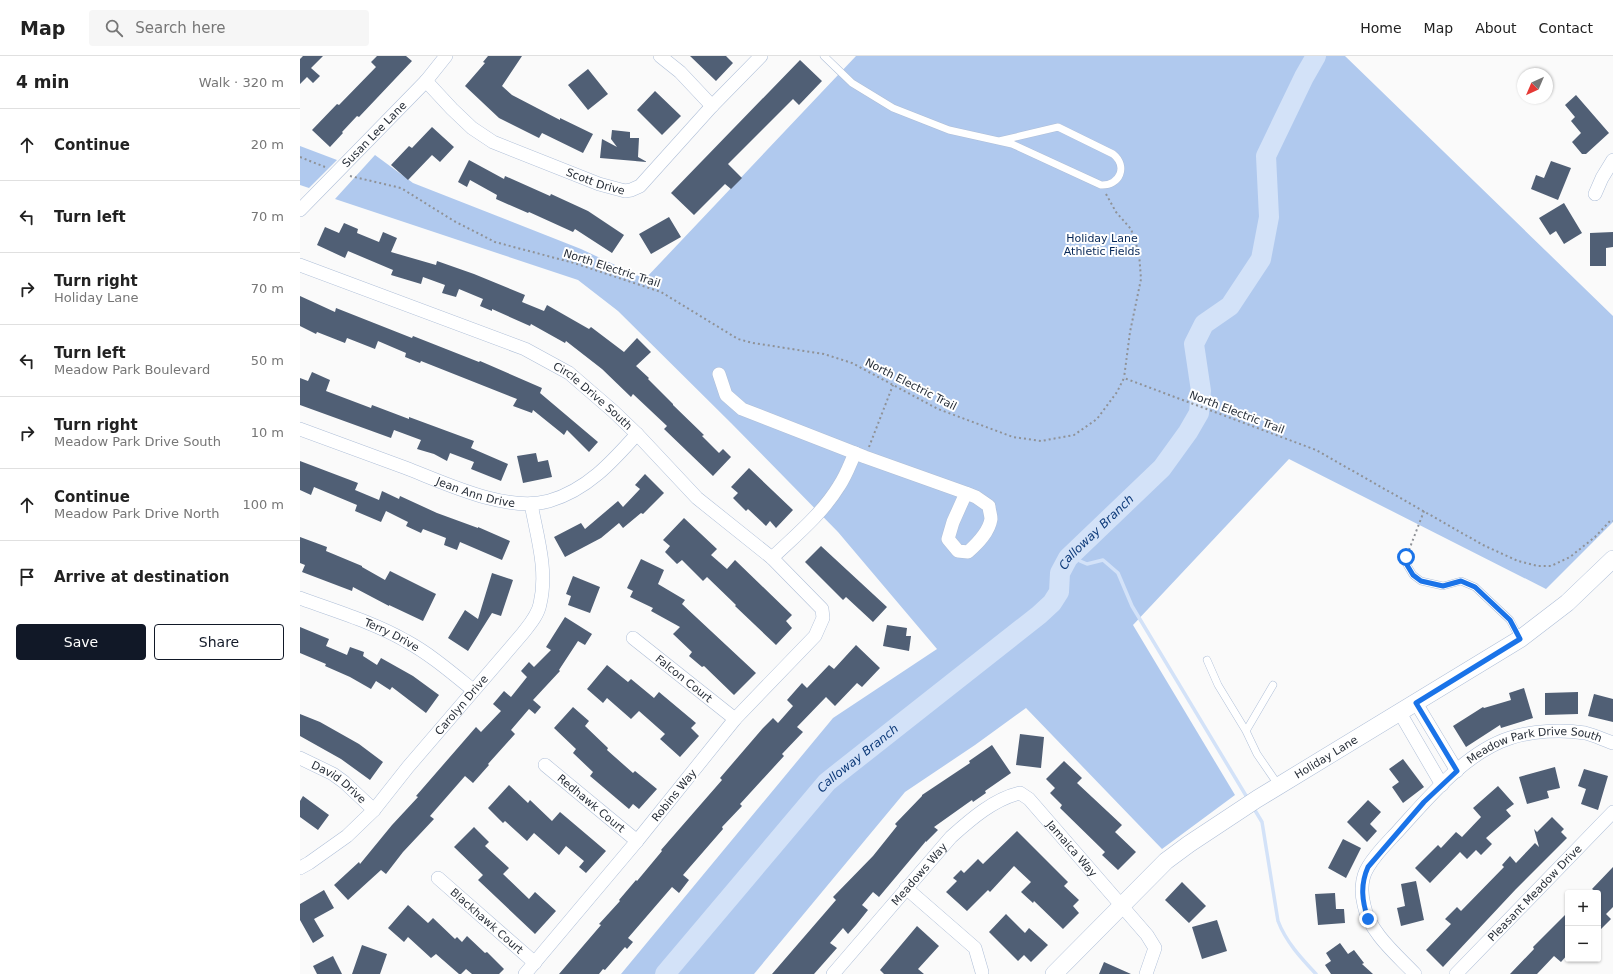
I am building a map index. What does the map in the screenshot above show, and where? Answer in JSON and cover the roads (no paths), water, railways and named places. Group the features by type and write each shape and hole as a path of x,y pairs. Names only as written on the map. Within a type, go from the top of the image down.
{"street":[{"name":"Susan Lee Lane","path":"300,210 426,81 446,56"},
{"path":"660,56 680,72 712,106"},
{"name":"Scott Drive","path":"426,81 472,128 493,142 599,184 631,190 640,186 712,106 761,56"},
{"path":"1595,194 1602,178 1613,160"},
{"name":"Circle Drive South","path":"300,265 525,349 569,373 637,434 697,498 772,558 822,609 823,618"},
{"path":"719,374 726,395 742,409 860,455 966,493"},
{"name":"Jean Ann Drive","path":"300,429 474,494 512,503 531,504 549,501 579,488 596,477 637,434"},
{"path":"772,558 813,519 839,487 860,455"},
{"name":"Carolyn Drive","path":"300,868 309,864 347,836 374,810 408,767 535,617 540,605 544,576 531,504"},
{"name":"Holiday Lane","path":"1054,974 1166,861 1242,809 1520,639 1567,603 1613,559"},
{"name":"Terry Drive","path":"300,598 386,630 406,640 474,690"},
{"name":"Robins Way","path":"526,974 637,841 735,719 815,636 823,618"},
{"name":"Falcon Court","path":"633,638 735,719"},
{"path":"1416,703 1457,771"},
{"path":"1400,713 1442,785"},
{"name":"Meadow Park Drive South","path":"1416,974 1384,942 1368,919 1364,906 1362,894 1363,878 1368,867 1388,842 1424,802 1457,771 1469,761 1495,744 1511,738 1538,732 1586,733 1613,743"},
{"name":"David Drive","path":"300,758 333,774 344,782 374,810"},
{"name":"Redhawk Court","path":"545,765 637,841"},
{"name":"Meadows Way","path":"833,974 951,837 966,823 988,808 1020,793"},
{"name":"Jamaica Way","path":"1020,793 1029,799 1147,935 1155,948 1146,974"},
{"name":"Pleasant Meadow Drive","path":"1456,974 1613,812"},
{"name":"Blackhawk Court","path":"438,878 535,963"},
{"path":"906,888 975,948 982,972"}],"lane":[{"path":"824,56 852,83 893,108 949,130 1012,144 1101,185 1111,184 1119,177 1121,164 1116,156 1058,127 999,141"},
{"path":"1406,557 1407,565 1413,575 1421,581 1443,586 1461,581 1475,587 1510,620 1520,639"},
{"path":"1207,660 1218,685 1246,731 1257,754 1279,786"},
{"path":"1246,731 1273,685"}],"waterway":[{"name":"Calloway Branch","path":"665,974 827,782 1039,615 1052,603 1059,592 1060,573 1068,558 1162,468 1188,432 1199,413 1201,391 1194,344 1204,324 1230,306 1261,259 1269,217 1266,156 1304,77 1316,56"},
{"path":"1076,550 1076,554 1080,561 1087,564 1103,560 1118,573 1132,606 1248,799"},
{"path":"1253,807 1262,822 1278,921 1281,929 1299,956 1316,974"}],"park label":[{"name":"Holiday Lane Athletic Fields","path":"1102,244"}]}
